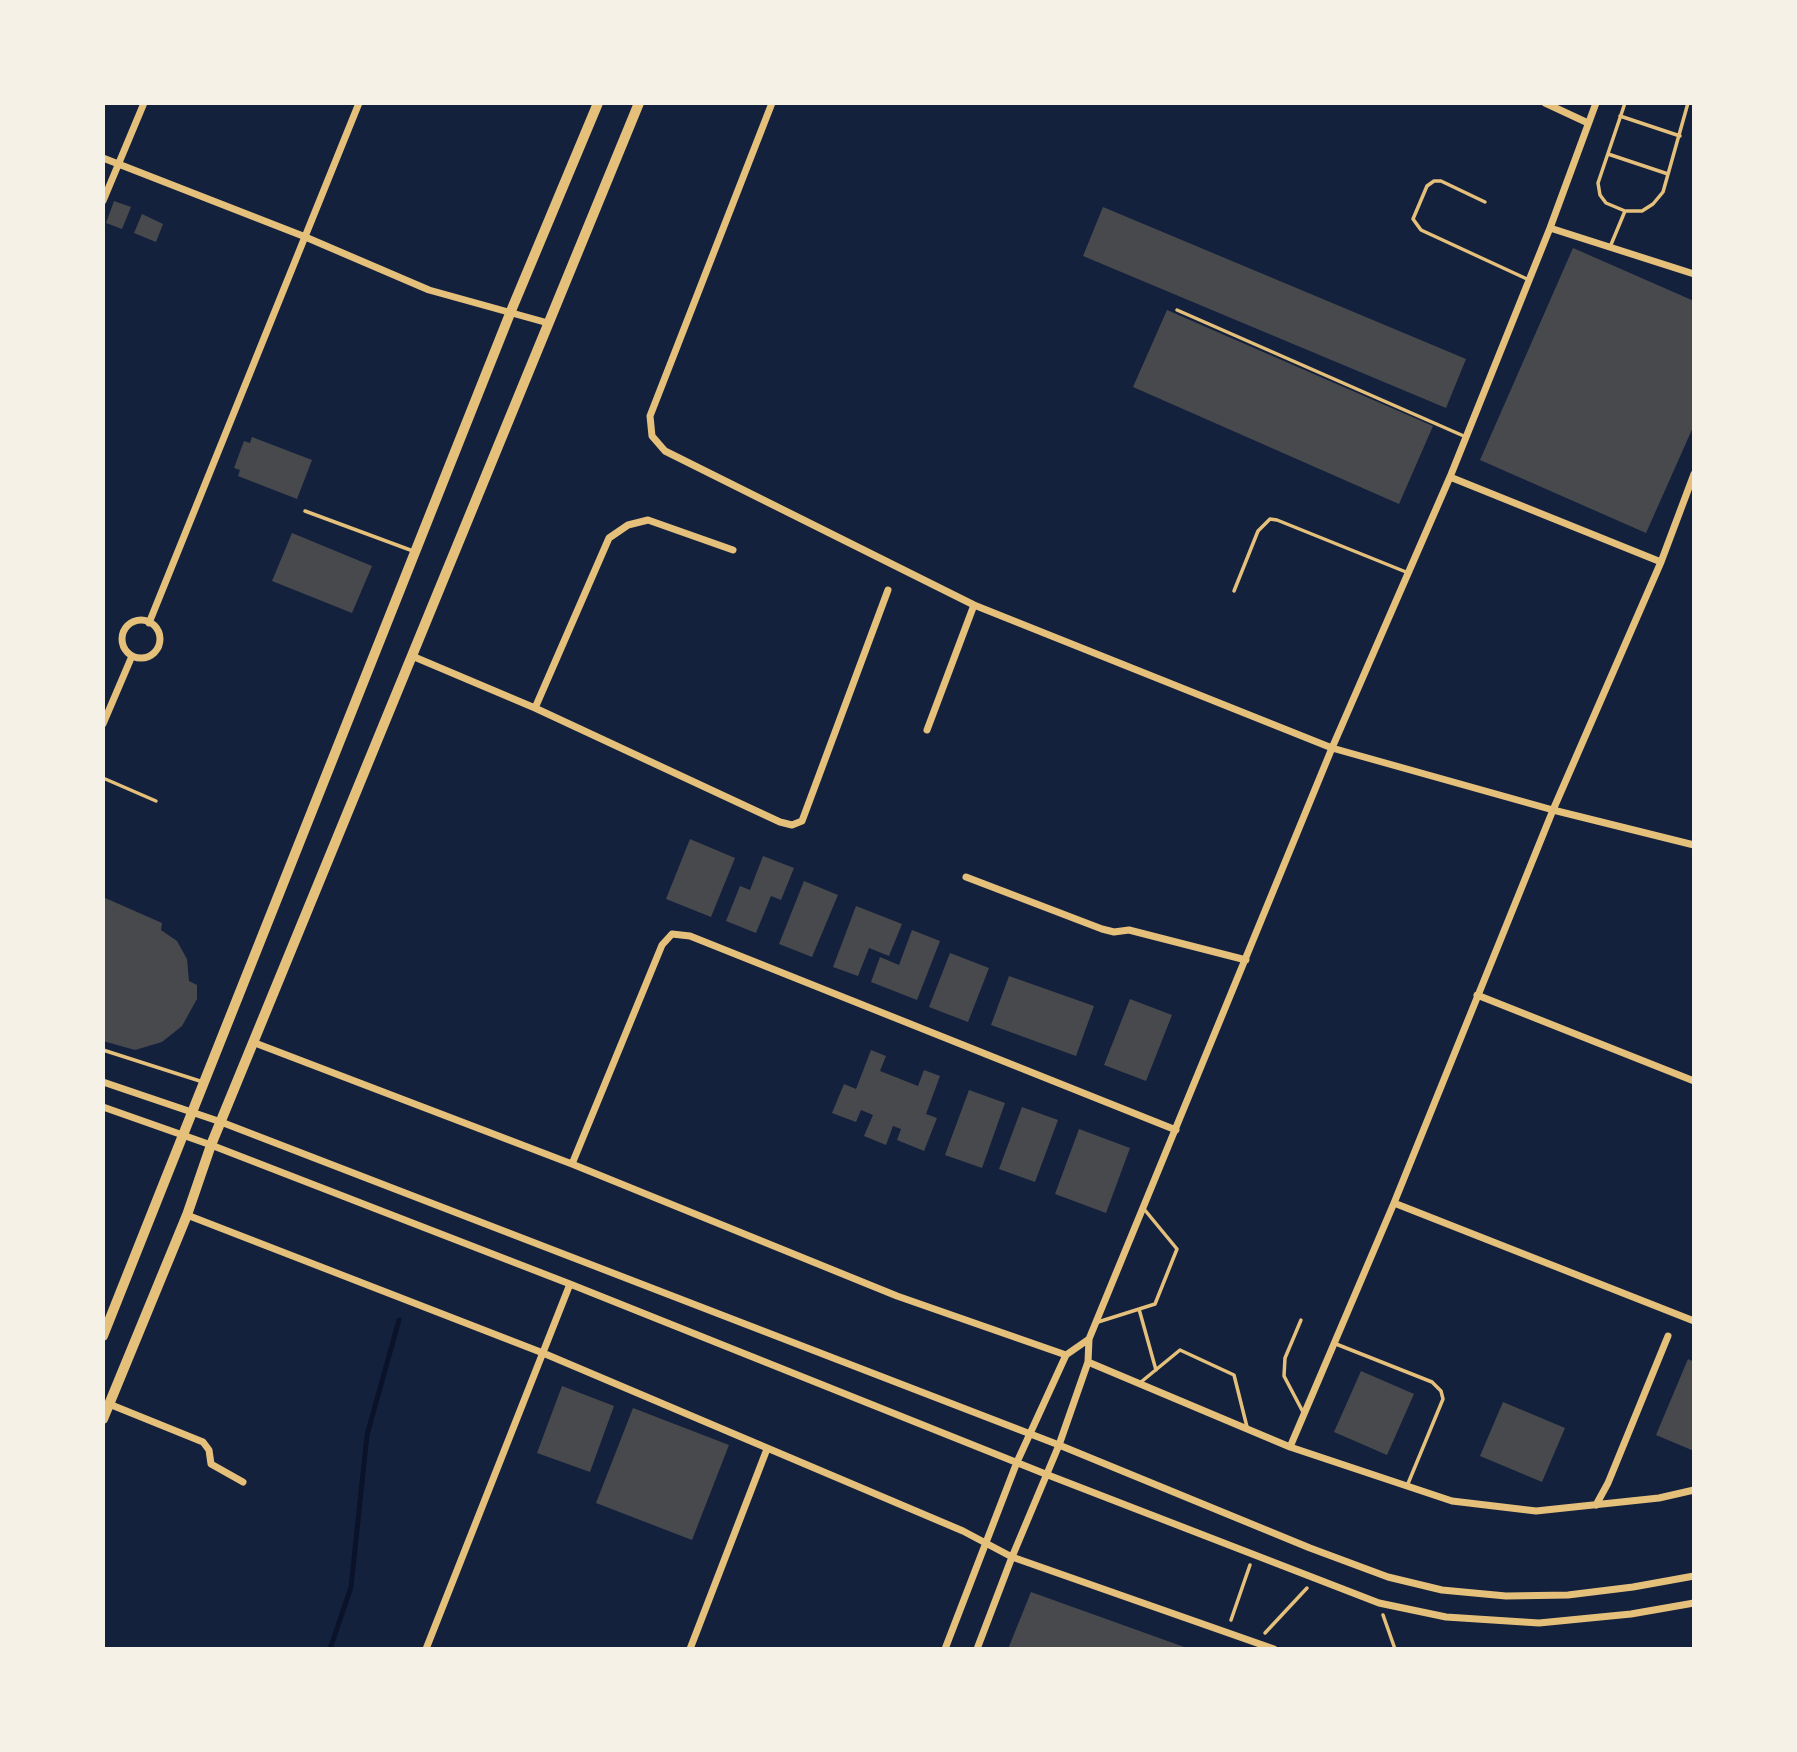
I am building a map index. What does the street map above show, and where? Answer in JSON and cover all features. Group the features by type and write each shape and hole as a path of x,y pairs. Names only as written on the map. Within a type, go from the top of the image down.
{"street":[{"path":"103,201 144,103"},
{"path":"149,623 303,236 359,103"},
{"path":"103,1336 510,312 598,103"},
{"path":"103,1419 187,1215 211,1145 639,103"},
{"path":"772,103 650,416 652,436 665,451 974,605 1332,748 1553,810 1694,845"},
{"path":"1545,103 1588,123"},
{"path":"978,1649 1012,1557 1059,1445 1088,1362 1089,1339 1332,748 1450,477 1597,103"},
{"path":"103,158 303,236 429,290 548,323"},
{"path":"1550,228 1694,274"},
{"path":"1290,1447 1394,1203 1553,810 1661,562 1694,474"},
{"path":"1450,477 1661,562"},
{"path":"535,708 609,538 628,525 648,520 733,550"},
{"path":"412,656 535,708 780,822 792,825 802,821 888,590"},
{"path":"927,730 974,605"},
{"path":"136,621 149,623 158,633 158,646 150,655 138,658 132,656 124,647 122,634 136,621"},
{"path":"103,724 132,656"},
{"path":"966,877 1102,929 1114,932 1129,930 1246,960"},
{"path":"572,1164 662,945 673,934 690,936 1177,1130"},
{"path":"1477,995 1694,1081"},
{"path":"255,1043 572,1164 897,1296 1066,1355"},
{"path":"103,1082 221,1122 1059,1445 1310,1548 1388,1577 1442,1590 1506,1596 1568,1595 1694,1576"},
{"path":"103,1107 211,1145 570,1284 1379,1604 1446,1617 1539,1623 1631,1614 1694,1603"},
{"path":"1394,1203 1694,1321"},
{"path":"187,1215 543,1353 963,1531 1012,1557 1274,1649"},
{"path":"426,1649 570,1284"},
{"path":"1596,1505 1608,1483 1668,1336"},
{"path":"944,1649 1017,1462 1066,1355 1089,1339"},
{"path":"1088,1362 1290,1447 1452,1501 1536,1511 1659,1498 1694,1490"},
{"path":"109,1404 203,1442 209,1450 211,1464 243,1482"},
{"path":"690,1649 767,1449"}],"lane":[{"path":"1625,103 1598,183 1600,195 1606,203 1625,211 1642,211 1653,204 1663,192 1688,103"},
{"path":"1620,116 1680,136"},
{"path":"1608,154 1668,174"},
{"path":"1485,202 1441,181 1434,181 1427,186 1413,219 1421,230 1529,280"},
{"path":"1610,248 1625,211"},
{"path":"1177,310 1466,437"},
{"path":"305,511 415,552"},
{"path":"1234,591 1258,531 1270,519 1408,573"},
{"path":"103,778 156,801"},
{"path":"103,1050 205,1083"},
{"path":"1096,1322 1155,1304 1177,1249 1143,1208"},
{"path":"1139,1308 1156,1370"},
{"path":"1301,1320 1285,1358 1284,1376 1304,1414"},
{"path":"1334,1344 1432,1382 1441,1391 1443,1399 1407,1486"},
{"path":"1140,1384 1180,1350 1233,1374 1247,1429"}],"path":[{"path":"1227,1632 1254,1556"},
{"path":"1256,1642 1315,1579"},
{"path":"1379,1604 1395,1649"}],"building":[{"path":"114,201 131,207 122,229 106,223"},
{"path":"1103,207 1466,359 1446,408 1083,256"},
{"path":"142,214 163,224 156,242 134,233"},
{"path":"1573,248 1694,301 1694,425 1646,533 1480,460"},
{"path":"1167,310 1433,426 1399,504 1133,387"},
{"path":"252,437 312,460 297,499 238,476 240,470 234,468 244,441 250,443"},
{"path":"292,533 372,566 352,613 272,581"},
{"path":"690,839 735,858 711,917 666,899"},
{"path":"763,856 794,868 781,900 771,896 756,933 726,921 740,886 750,890"},
{"path":"804,881 838,895 812,957 779,944"},
{"path":"103,897 162,923 161,930 177,941 187,959 189,981 197,985 197,999 182,1026 162,1042 135,1050 103,1041"},
{"path":"856,906 902,924 889,956 869,948 858,976 833,967"},
{"path":"912,930 940,941 917,1000 871,982 880,957 899,965"},
{"path":"950,953 989,968 968,1022 929,1007"},
{"path":"1009,976 1094,1006 1076,1056 991,1025"},
{"path":"1130,999 1172,1015 1146,1081 1104,1065"},
{"path":"871,1050 886,1056 880,1071 918,1086 924,1070 940,1076 926,1114 937,1118 924,1151 897,1140 901,1129 893,1126 886,1145 864,1136 873,1115 861,1110 856,1122 832,1113 844,1084 856,1089"},
{"path":"969,1090 1005,1103 982,1168 945,1155"},
{"path":"1022,1107 1058,1120 1035,1182 999,1169"},
{"path":"1079,1129 1130,1148 1106,1213 1055,1194"},
{"path":"1688,1359 1694,1362 1694,1451 1656,1435"},
{"path":"1361,1371 1414,1394 1387,1455 1334,1432"},
{"path":"562,1386 614,1406 590,1472 537,1453"},
{"path":"1503,1402 1565,1428 1542,1482 1480,1456"},
{"path":"633,1408 729,1445 692,1540 596,1503"},
{"path":"1031,1592 1187,1648 1187,1649 1008,1649"}],"waterway":[{"path":"330,1649 351,1587 367,1435 399,1320"}]}
